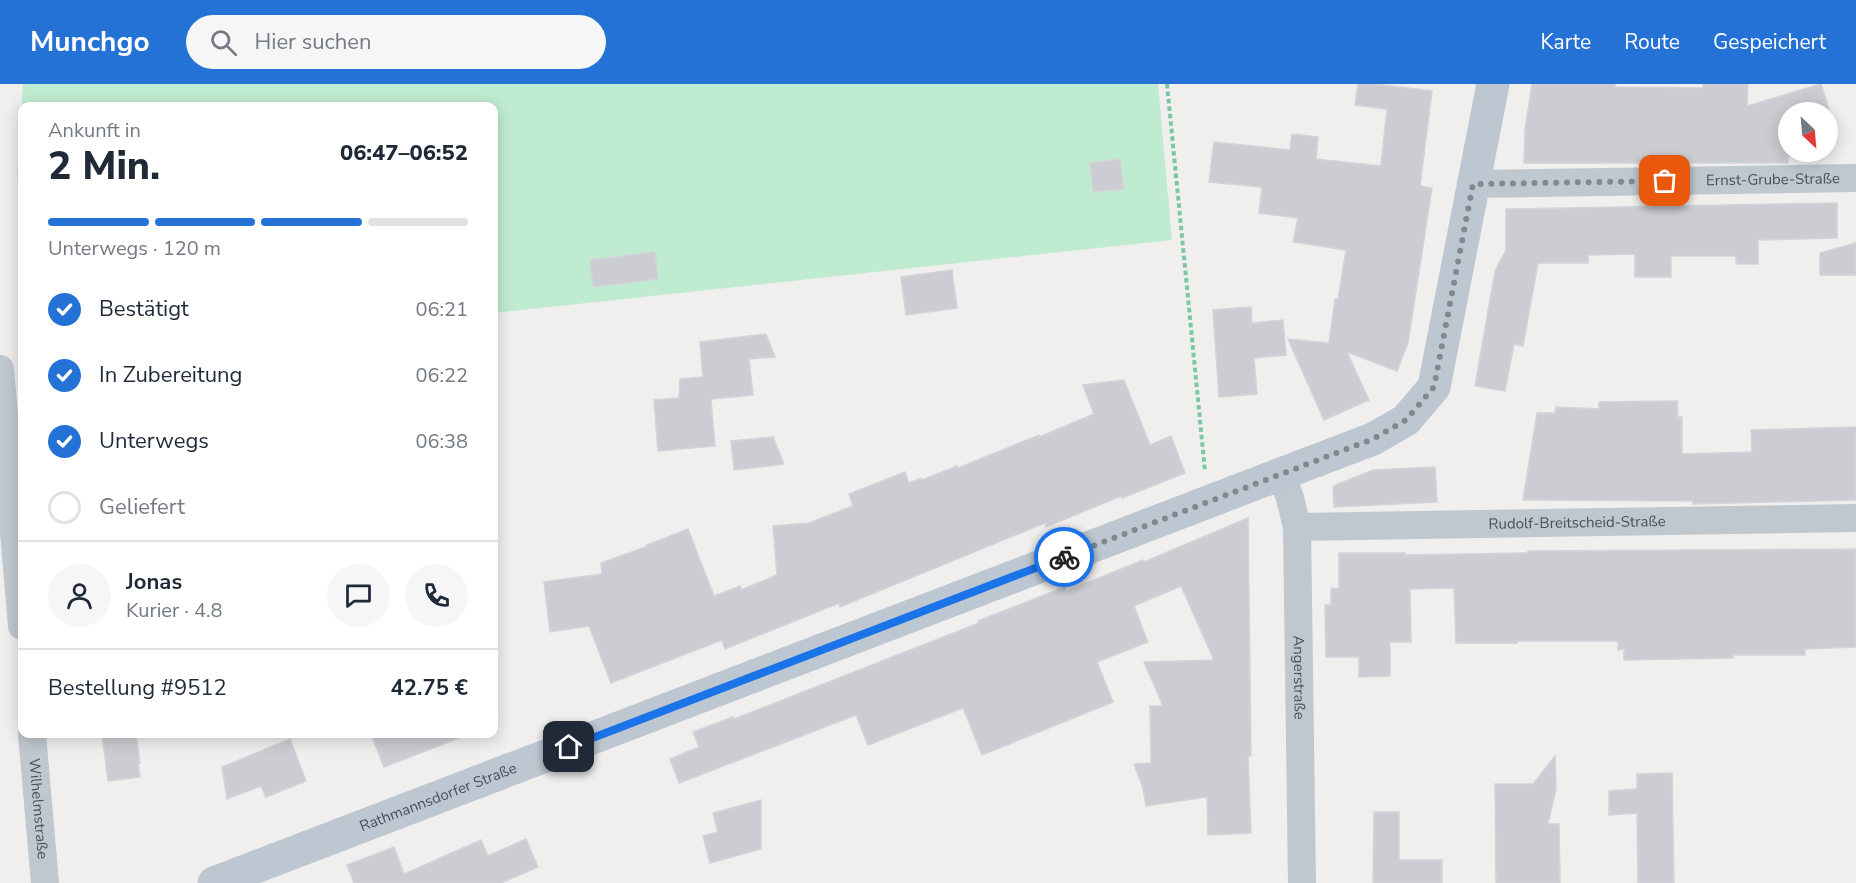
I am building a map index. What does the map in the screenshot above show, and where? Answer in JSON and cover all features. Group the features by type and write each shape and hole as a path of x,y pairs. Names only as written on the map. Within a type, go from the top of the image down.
{"street":[{"name":"Rathmannsdorfer Straße","path":"214,883 1373,439 1406,420 1434,387 1492,84"},
{"name":"Ernst-Grube-Straße","path":"1473,184 1856,178"},
{"path":"0,369 18,579"},
{"name":"Angerstraße","path":"1281,474 1298,527 1302,883"},
{"name":"Rudolf-Breitscheid-Straße","path":"1298,527 1856,518"},
{"name":"Wilhelmstraße","path":"32,738 45,883"}],"path":[{"path":"1167,84 1204,469 1214,500"}],"green space":[{"path":"23,84 1158,84 1172,240 498,313 498,102 22,102"}],"building":[{"path":"1358,84 1432,91 1420,186 1432,188 1408,343 1397,371 1347,352 1369,400 1324,420 1288,339 1329,343 1335,299 1338,300 1346,250 1293,242 1298,218 1259,213 1262,187 1209,182 1214,142 1290,150 1292,134 1318,137 1316,159 1381,166 1387,109 1355,105"},
{"path":"1532,84 1615,84 1615,87 1703,88 1703,84 1748,84 1747,106 1821,84 1827,102 1778,102 1778,162 1788,163 1524,163 1525,130"},
{"path":"1120,159 1124,189 1093,192 1090,163"},
{"path":"1837,203 1837,238 1758,240 1758,264 1736,264 1736,256 1671,256 1671,277 1635,277 1635,254 1588,255 1588,263 1538,263 1523,346 1514,344 1505,391 1475,386 1495,271 1506,250 1506,209"},
{"path":"1856,243 1856,275 1820,275 1820,253"},
{"path":"655,252 658,279 593,287 590,260"},
{"path":"952,270 957,308 906,315 901,277"},
{"path":"1251,307 1252,323 1283,320 1286,355 1254,358 1257,394 1219,397 1213,310"},
{"path":"766,334 775,357 749,359 753,395 711,399 715,446 658,451 654,400 679,398 680,379 703,377 700,342"},
{"path":"1124,380 1150,445 1171,436 1185,473 1046,527 1045,523 840,607 839,603 725,649 722,640 611,683 589,626 550,632 544,582 602,574 601,563 688,529 714,596 740,586 741,590 777,575 773,526 809,523 853,506 849,494 905,472 909,483 921,478 922,480 1039,435 1039,437 1094,414 1083,385"},
{"path":"1677,401 1678,417 1682,417 1682,454 1752,452 1751,430 1856,427 1856,500 1693,504 1693,501 1523,500 1537,413 1555,413 1556,407 1599,409 1599,402"},
{"path":"773,437 784,464 734,470 731,441"},
{"path":"1435,467 1437,502 1334,507 1333,486 1373,470"},
{"path":"1248,518 1251,756 1248,756 1251,833 1208,835 1207,797 1146,806 1143,788 1134,764 1151,763 1150,706 1163,706 1144,662 1214,660 1181,586 1134,606 1148,642 1097,662 1113,702 982,755 963,708 868,745 856,715 679,783 670,759 699,747 693,732 733,717 734,719 1065,587 1067,591 1143,560 1144,562"},
{"path":"1856,549 1856,647 1805,649 1805,655 1733,655 1733,658 1624,660 1624,649 1618,650 1618,641 1456,643 1454,588 1410,589 1411,642 1390,642 1390,676 1359,677 1359,657 1326,657 1325,605 1331,605 1331,588 1339,589 1339,553 1405,553 1405,555 1528,553 1528,551"},
{"path":"103,738 137,738 140,777 108,781"},
{"path":"373,738 459,738 384,767"},
{"path":"290,739 306,781 266,797 261,786 227,799 222,767"},
{"path":"1555,756 1556,789 1548,824 1559,824 1560,883 1496,883 1495,784 1533,784"},
{"path":"1672,773 1674,883 1638,883 1637,813 1609,815 1609,791 1637,789 1637,774"},
{"path":"761,800 761,849 710,863 703,836 718,832 713,813"},
{"path":"1374,812 1399,812 1399,860 1442,860 1442,883 1373,883"},
{"path":"526,839 538,867 501,883 354,883 347,865 394,847 404,874 481,840 488,856"}],"way so far":[{"path":"1064,557 1373,439 1406,420 1434,387 1473,184 1665,181"}],"route":[{"path":"569,747 1064,557"}]}
